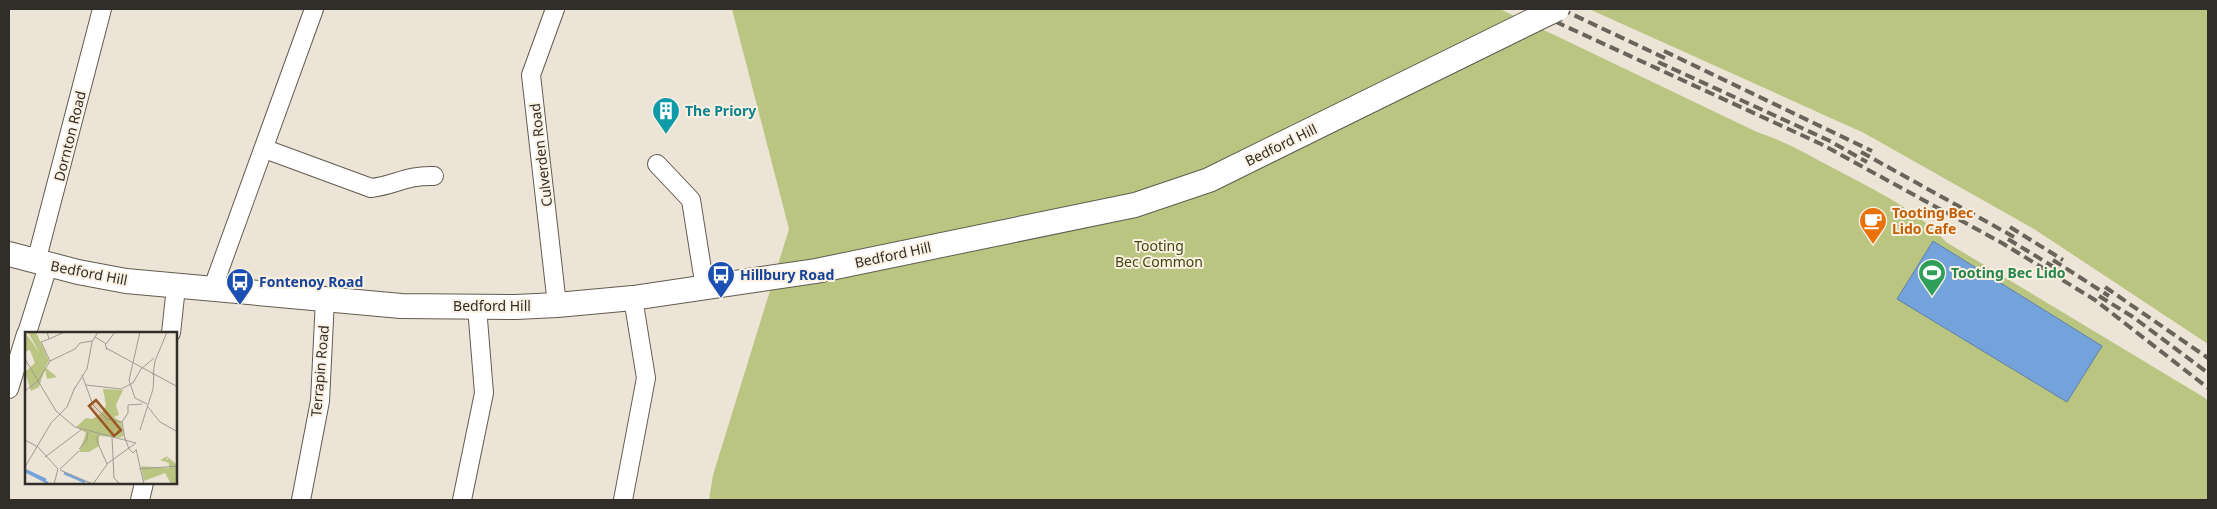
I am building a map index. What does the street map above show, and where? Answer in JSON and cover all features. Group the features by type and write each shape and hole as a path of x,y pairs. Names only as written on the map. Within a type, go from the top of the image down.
{"main road":[{"name":"Bedford Hill","path":"9,254 42,264 126,281 401,306 557,305 633,298 833,268 1135,205 1209,180 1557,9"}],"street":[{"name":"Dornton Road","path":"26,332 102,9"},
{"path":"212,290 265,149 314,9"},
{"name":"Culverden Road","path":"555,9 531,75 557,305"},
{"path":"265,149 371,188 387,187 415,175 434,176"},
{"path":"657,164 691,200 705,288"},
{"path":"171,332 176,287"},
{"path":"623,500 646,378 633,298"},
{"name":"Terrapin Road","path":"301,500 320,401 325,299"},
{"path":"462,500 484,393 477,307"},
{"name":"Dornton Road","path":"9,389 25,336"},
{"path":"140,500 144,484"}],"green space":[{"name":"Tooting Bec Common","path":"732,9 1500,9 1757,132 1787,144 1880,193 1909,210 1946,242 2205,398 2208,401 2208,500 709,500 713,475 789,229"},
{"path":"1589,9 2208,9 2208,344 2034,229 1864,133"}],"water":[{"path":"1933,241 2102,346 2067,402 1897,299"}],"railway":[{"path":"1528,9 1821,144 2002,243 2095,300 2208,388"},
{"path":"1561,9 1669,60"},
{"path":"1664,51 1872,151"},
{"path":"1658,62 1828,140 1867,162"},
{"path":"1861,152 2016,238"},
{"path":"2010,227 2063,260"},
{"path":"2008,239 2057,269"},
{"path":"2053,260 2109,296"},
{"path":"2105,287 2208,358"},
{"path":"2099,296 2133,317 2208,373"}],"place":[{"name":"The Priory","path":"666,135"},
{"name":"Tooting Bec Lido Cafe","path":"1873,245"},
{"name":"Tooting Bec Lido","path":"1932,297"},
{"name":"Hillbury Road","path":"721,299"},
{"name":"Fontenoy Road","path":"240,306"}]}
